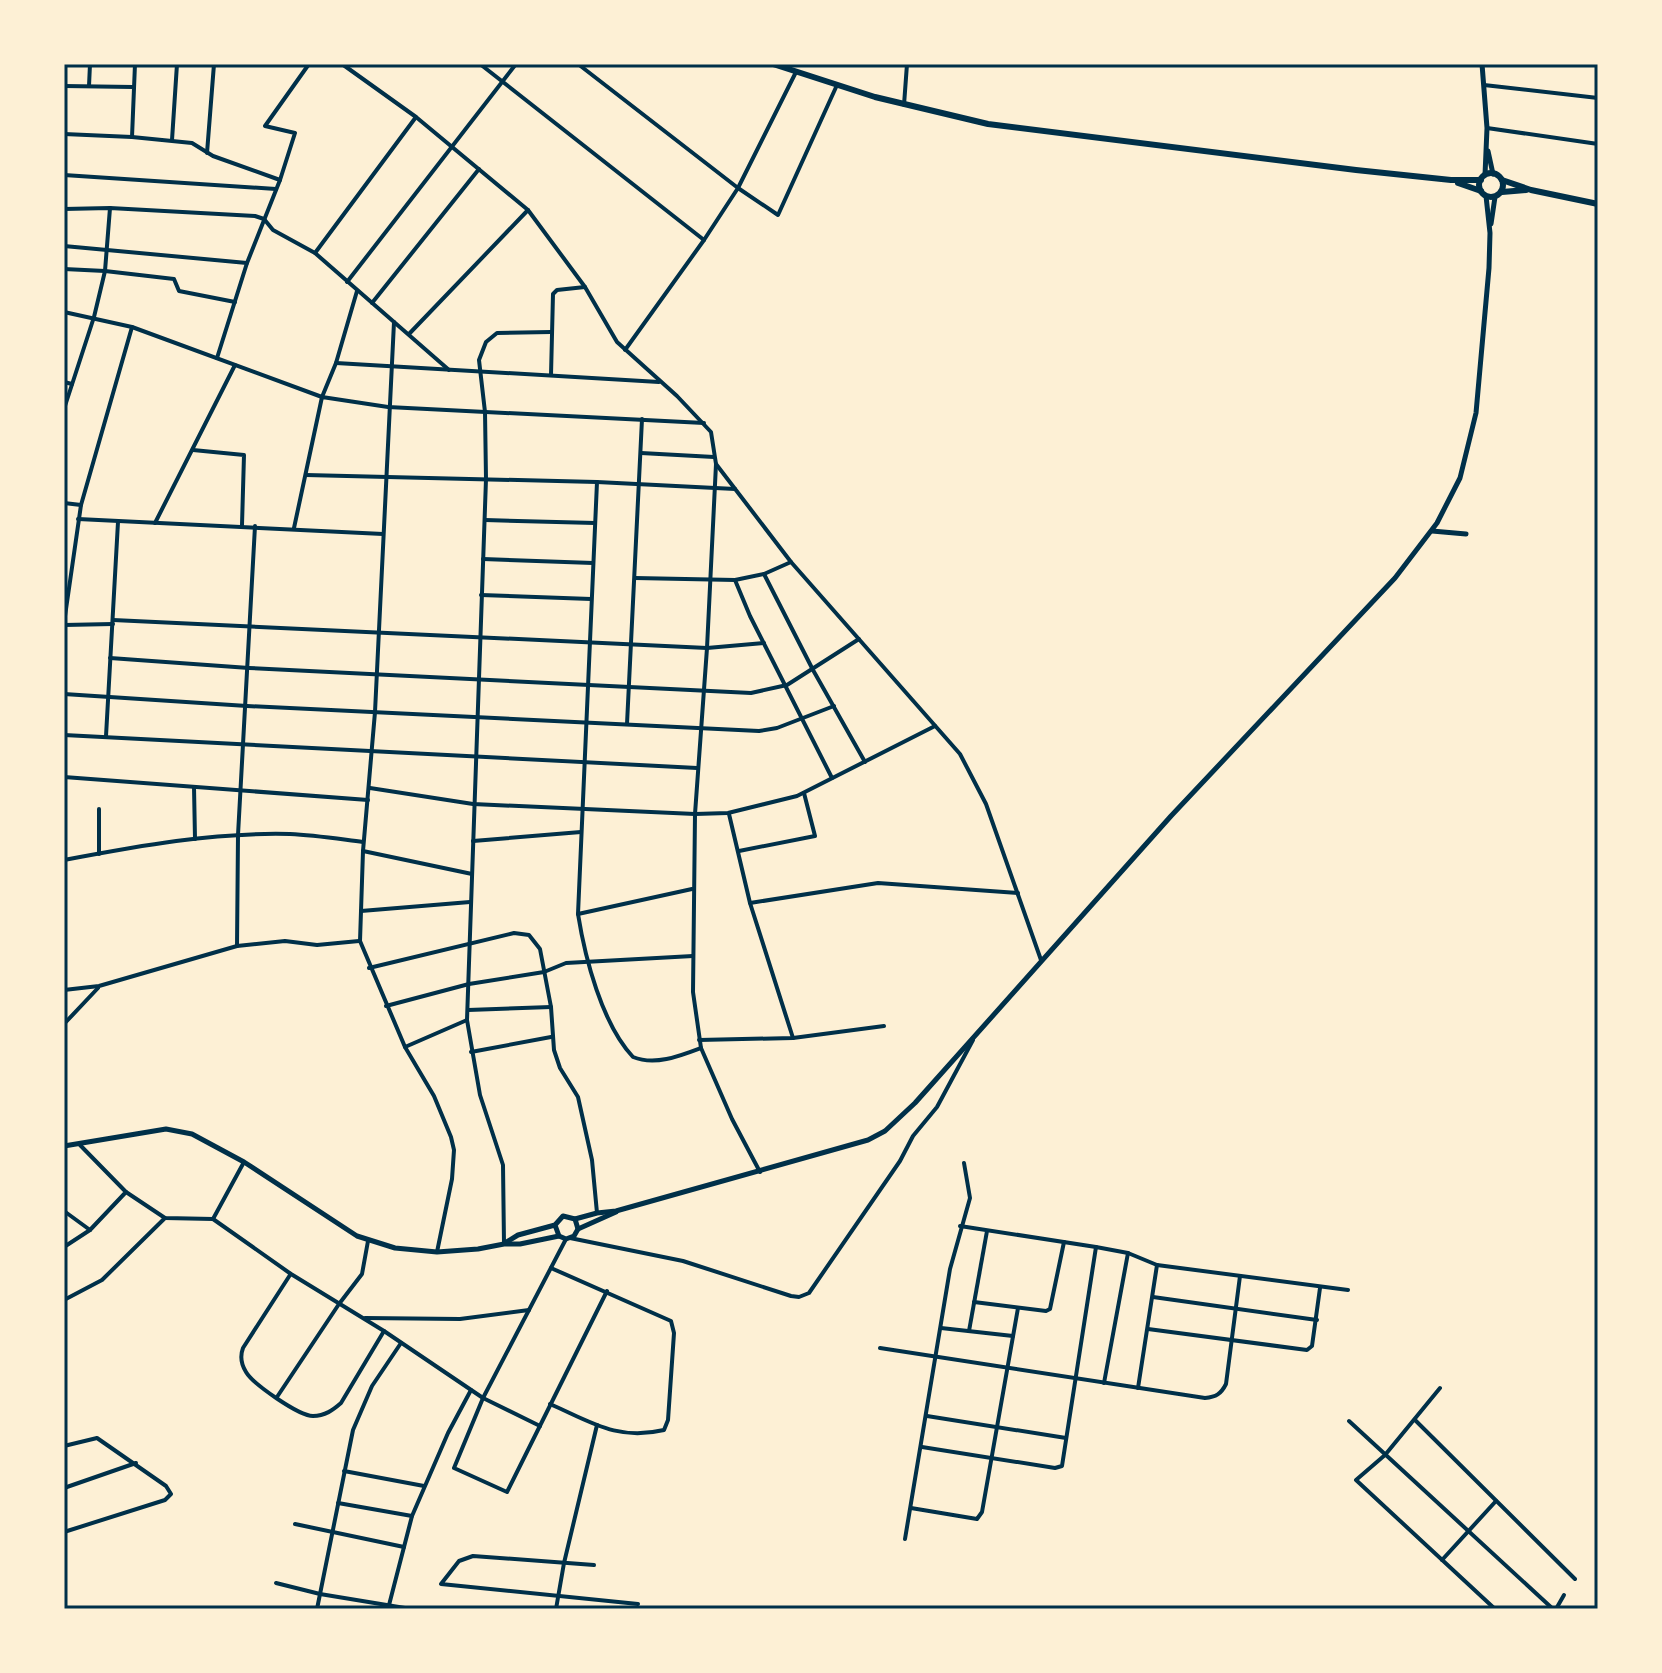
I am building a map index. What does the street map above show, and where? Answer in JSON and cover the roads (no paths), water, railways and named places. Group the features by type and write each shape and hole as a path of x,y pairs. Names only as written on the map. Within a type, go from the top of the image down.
{"main road":[{"path":"773,64 904,105 997,125 1451,180 1486,176 1531,190 1598,204"},
{"path":"1482,64 1487,128 1484,194 1490,233"},
{"path":"1451,180 1495,197"},
{"path":"1502,180 1502,192"},
{"path":"504,1244 518,1235 555,1225 563,1216 575,1219 616,1211 851,1146 885,1131 915,1103 1258,722 1395,578 1432,531 1460,478 1476,413 1495,197 1502,192 1531,190"},
{"path":"1432,531 1466,534"},
{"path":"64,1146 166,1129 192,1134 244,1162 327,1219 368,1241 395,1248 437,1252 565,1238 616,1211"},
{"path":"575,1219 578,1229"},
{"path":"555,1225 565,1238"}],"street":[{"path":"89,86 90,64"},
{"path":"132,137 135,64"},
{"path":"172,140 177,64"},
{"path":"217,359 247,263 295,133 265,126 309,64"},
{"path":"342,64 452,145 528,210 585,287 625,350 711,432 715,460 707,648 695,814 693,992 701,1048 732,1119 761,1172"},
{"path":"480,64 704,240"},
{"path":"347,282 516,64"},
{"path":"578,64 738,188 778,215 837,85"},
{"path":"904,105 907,64"},
{"path":"207,153 215,65"},
{"path":"625,350 738,188 796,72"},
{"path":"1484,85 1598,98"},
{"path":"64,86 133,87"},
{"path":"315,253 416,117"},
{"path":"1487,128 1598,144"},
{"path":"64,134 192,143 207,153 280,180"},
{"path":"372,303 479,169"},
{"path":"64,175 276,189"},
{"path":"64,409 94,317 105,271 110,208"},
{"path":"64,209 247,214 264,219 273,230 315,253 449,370"},
{"path":"409,334 528,210"},
{"path":"64,246 247,263"},
{"path":"64,269 174,279 179,291 235,302"},
{"path":"551,375 553,294 557,290 585,287"},
{"path":"294,528 322,397 336,363 357,291"},
{"path":"64,312 132,327 322,397 388,407 704,423"},
{"path":"394,322 375,712 363,851 360,941 405,1047 434,1096 454,1150 449,1197 437,1252"},
{"path":"132,327 81,505 64,624 113,622 251,626 707,648 764,643"},
{"path":"504,1244 501,1152 480,1095 467,1020 486,479 485,412 479,360 486,342 497,333 551,332"},
{"path":"336,363 661,382"},
{"path":"155,523 235,365"},
{"path":"64,382 72,384"},
{"path":"627,724 642,419"},
{"path":"192,450 244,455 242,525"},
{"path":"641,453 715,460"},
{"path":"715,460 791,562 960,754 976,782 1041,960"},
{"path":"306,475 597,482 735,489"},
{"path":"597,482 578,914 589,961 612,1024 633,1057 652,1060 675,1057 701,1048"},
{"path":"64,503 81,505"},
{"path":"78,519 383,534"},
{"path":"485,520 595,523"},
{"path":"106,736 118,522"},
{"path":"237,946 238,835 255,526"},
{"path":"482,559 593,563"},
{"path":"635,578 735,580 764,574 791,562"},
{"path":"764,574 865,762"},
{"path":"735,580 832,778"},
{"path":"481,595 591,599"},
{"path":"110,658 376,675 761,692 787,685 859,639"},
{"path":"64,694 759,731 777,728 834,706"},
{"path":"369,788 473,804 728,813 804,793 935,726"},
{"path":"64,735 698,768"},
{"path":"64,777 368,800"},
{"path":"194,787 195,839"},
{"path":"738,851 815,836 804,793"},
{"path":"99,809 99,854"},
{"path":"728,813 750,903 793,1038"},
{"path":"473,841 581,832"},
{"path":"64,860 238,835 293,834 364,842"},
{"path":"363,851 472,874"},
{"path":"750,903 878,883 1018,893"},
{"path":"578,914 692,889"},
{"path":"361,911 470,902"},
{"path":"369,968 469,942 514,933 529,935 540,949 551,1007 551,1037 560,1068 578,1097 592,1160 597,1213"},
{"path":"64,990 99,986 237,946 285,941 317,945 360,941"},
{"path":"386,1006 469,984 544,972 566,963 693,956"},
{"path":"64,1024 99,986"},
{"path":"468,1010 551,1007"},
{"path":"405,1047 467,1020"},
{"path":"699,1040 793,1038 884,1026"},
{"path":"607,1291 507,1492 454,1468 483,1398 565,1238 683,1261 791,1296 809,1293 900,1161 913,1136 937,1107 977,1032"},
{"path":"471,1052 551,1037"},
{"path":"80,1145 126,1192 165,1218 213,1219 291,1274 384,1331 483,1398 540,1426"},
{"path":"213,1219 244,1162"},
{"path":"905,1539 960,1226 970,1194 964,1163"},
{"path":"64,1247 90,1230 126,1192"},
{"path":"64,1211 90,1230"},
{"path":"64,1300 102,1280 165,1218"},
{"path":"960,1226 1128,1253 1157,1265 1348,1290"},
{"path":"969,1331 987,1231"},
{"path":"277,1397 362,1274 368,1241"},
{"path":"974,1302 1050,1309 1064,1242"},
{"path":"922,1447 1060,1468 1096,1247"},
{"path":"1104,1383 1128,1253"},
{"path":"1138,1388 1157,1265"},
{"path":"550,1404 615,1432 632,1434 664,1430 668,1420 674,1327 671,1321 551,1268"},
{"path":"291,1274 241,1355 246,1373 254,1382 294,1409 311,1416 335,1409 384,1331"},
{"path":"880,1348 1214,1397 1221,1393 1226,1384 1240,1276"},
{"path":"1148,1329 1307,1350 1312,1346 1320,1287"},
{"path":"1153,1297 1317,1320"},
{"path":"911,1508 977,1519 982,1512 1018,1308"},
{"path":"362,1318 460,1319 529,1310"},
{"path":"941,1328 1013,1336"},
{"path":"317,1609 344,1471 361,1409 372,1386 401,1343"},
{"path":"1440,1388 1385,1455 1356,1480 1495,1609"},
{"path":"389,1608 412,1516 471,1390"},
{"path":"927,1416 1067,1438"},
{"path":"1414,1419 1575,1579"},
{"path":"1349,1421 1554,1609 1564,1595"},
{"path":"556,1609 597,1425"},
{"path":"64,1446 97,1438 170,1490 170,1497 64,1532"},
{"path":"64,1488 136,1463"},
{"path":"344,1471 425,1486"},
{"path":"1442,1560 1496,1501"},
{"path":"338,1503 412,1516"},
{"path":"295,1524 404,1547"},
{"path":"594,1565 473,1556 459,1561 441,1584 638,1604"},
{"path":"276,1583 389,1608 411,1609"}]}
